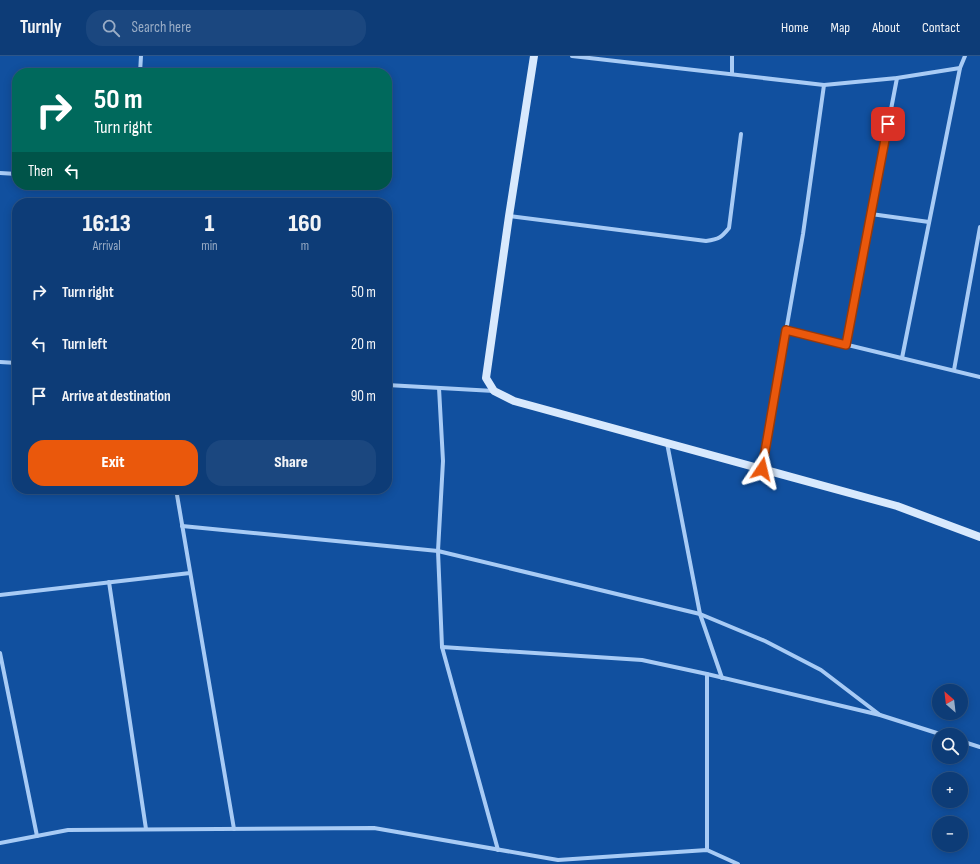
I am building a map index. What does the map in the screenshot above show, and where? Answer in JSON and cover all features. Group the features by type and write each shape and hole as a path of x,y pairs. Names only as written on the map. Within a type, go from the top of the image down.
{"street":[{"path":"140,68 141,56"},
{"path":"494,391 486,378 534,56"},
{"path":"572,56 824,85 897,78 960,68"},
{"path":"732,56 732,74"},
{"path":"902,358 960,68 965,56"},
{"path":"846,345 897,78"},
{"path":"762,469 803,234 824,85"},
{"path":"509,216 706,240 716,239 723,236 729,228 741,134"},
{"path":"0,173 12,174"},
{"path":"871,214 929,222"},
{"path":"954,370 980,226"},
{"path":"786,330 980,377"},
{"path":"0,362 12,363"},
{"path":"392,385 494,391 514,401 897,506 980,537"},
{"path":"439,388 443,461 438,551 442,647 498,850"},
{"path":"666,443 700,614 722,678"},
{"path":"177,494 234,829"},
{"path":"182,526 438,551 700,614 765,642 822,670 880,715"},
{"path":"0,595 190,573"},
{"path":"109,582 146,829"},
{"path":"442,647 642,660 880,715 932,732"},
{"path":"0,654 37,836"},
{"path":"707,674 707,850"},
{"path":"968,743 980,747"},
{"path":"0,843 68,830 374,828 558,860 707,850 738,864"}],"route":[{"path":"762,469 786,330 846,345 888,124"}]}
